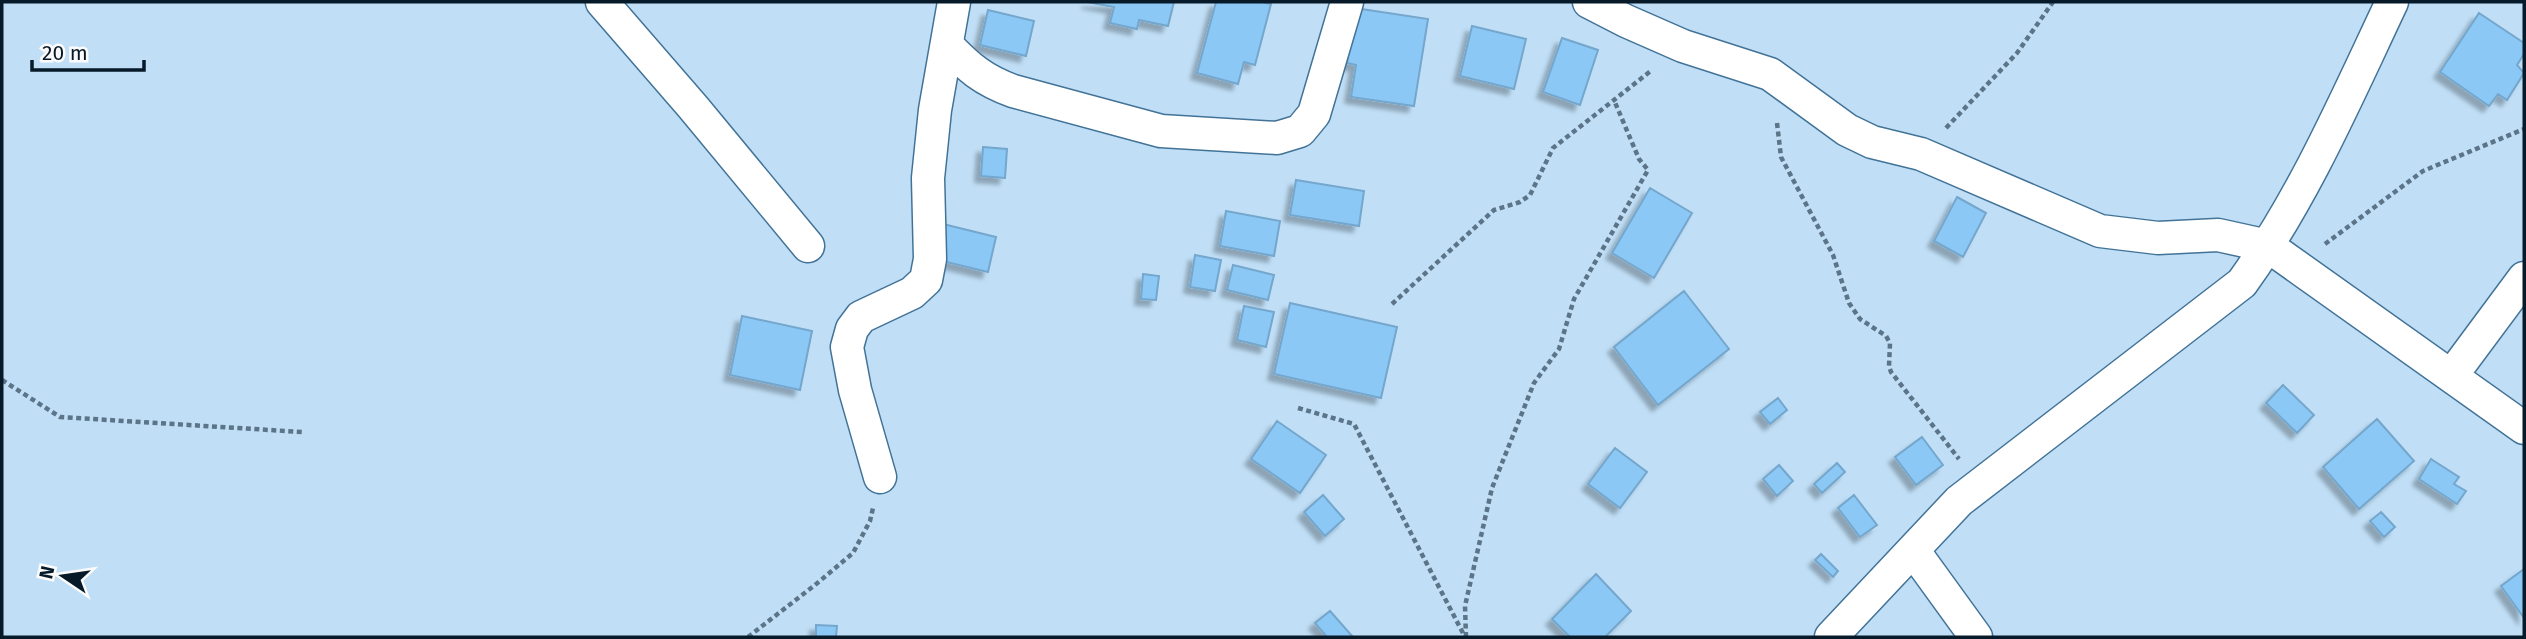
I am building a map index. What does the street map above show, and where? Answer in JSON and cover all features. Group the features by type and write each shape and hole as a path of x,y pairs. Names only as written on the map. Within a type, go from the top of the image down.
{"street":[{"path":"602,2 808,246"},
{"path":"880,477 855,390 847,347 852,329 861,317 912,293 926,280 930,258 928,178 935,110 954,2"},
{"path":"947,45 969,68 991,83 1013,91 1161,131 1277,138 1300,131 1314,114 1347,2"},
{"path":"1589,2 1637,11 1683,46 1770,74 1847,130 1872,142 1922,154 2100,231 2158,238 2218,235 2269,246 2524,428"},
{"path":"1832,637 1959,501 2242,282 2269,246 2338,118 2392,2"},
{"path":"2452,375 2524,278"},
{"path":"1913,550 1976,637"}],"path":[{"path":"1922,154 2017,53 2053,2"},
{"path":"1392,304 1494,210 1520,202 1530,195 1553,148 1683,46"},
{"path":"1770,74 1782,157 1833,255 1849,303 1860,319 1886,335 1890,344 1891,372 1979,485"},
{"path":"1466,637 1465,606 1496,477 1534,383 1559,349 1574,299 1648,170 1639,159 1615,100"},
{"path":"2297,266 2423,171 2524,129"},
{"path":"2,380 60,417 302,432"},
{"path":"1297,408 1354,424 1466,637"},
{"path":"748,637 853,553 870,521 880,477"}],"building":[{"path":"1087,2 1174,2 1168,26 1139,20 1137,29 1110,23 1114,7"},
{"path":"1216,2 1271,4 1255,65 1244,62 1238,84 1197,73"},
{"path":"1355,8 1428,19 1414,106 1351,97 1356,65 1347,63"},
{"path":"988,10 1034,21 1026,56 980,45"},
{"path":"2479,13 2524,43 2524,54 2517,65 2524,73 2507,100 2498,94 2489,106 2440,72"},
{"path":"1472,26 1526,39 1514,89 1460,76"},
{"path":"1562,38 1598,50 1580,105 1543,92"},
{"path":"983,147 1007,149 1005,178 981,176"},
{"path":"1296,180 1364,191 1359,226 1290,215"},
{"path":"1650,188 1692,213 1654,278 1612,253"},
{"path":"1957,197 1986,213 1963,257 1934,241"},
{"path":"1226,211 1280,221 1274,256 1220,246"},
{"path":"943,224 996,237 988,272 934,259"},
{"path":"1195,255 1221,260 1215,291 1190,287"},
{"path":"1233,265 1274,275 1268,300 1227,290"},
{"path":"1143,274 1159,276 1156,300 1141,299"},
{"path":"1684,291 1729,349 1658,405 1614,347"},
{"path":"1290,303 1397,327 1381,398 1274,374"},
{"path":"1244,306 1274,312 1266,347 1237,340"},
{"path":"742,316 812,331 800,390 730,375"},
{"path":"2283,385 2314,415 2297,433 2266,403"},
{"path":"1778,398 1787,410 1770,424 1760,412"},
{"path":"2377,419 2414,461 2359,509 2323,467"},
{"path":"1277,421 1326,455 1300,493 1251,459"},
{"path":"1922,437 1943,465 1916,485 1895,457"},
{"path":"1615,448 1647,472 1620,508 1588,484"},
{"path":"2431,459 2459,477 2454,484 2466,491 2457,504 2419,479"},
{"path":"1837,463 1845,472 1822,493 1814,484"},
{"path":"1779,465 1793,481 1777,496 1763,479"},
{"path":"1323,495 1344,519 1325,536 1304,512"},
{"path":"1854,495 1877,525 1860,537 1838,508"},
{"path":"2381,512 2395,527 2384,537 2370,521"},
{"path":"1821,554 1838,571 1833,577 1815,560"},
{"path":"2524,569 2524,618 2501,586"},
{"path":"1596,574 1631,611 1605,637 1570,637 1552,619"},
{"path":"1330,611 1353,637 1327,637 1315,623"},
{"path":"816,625 837,626 836,637 816,637"}]}
